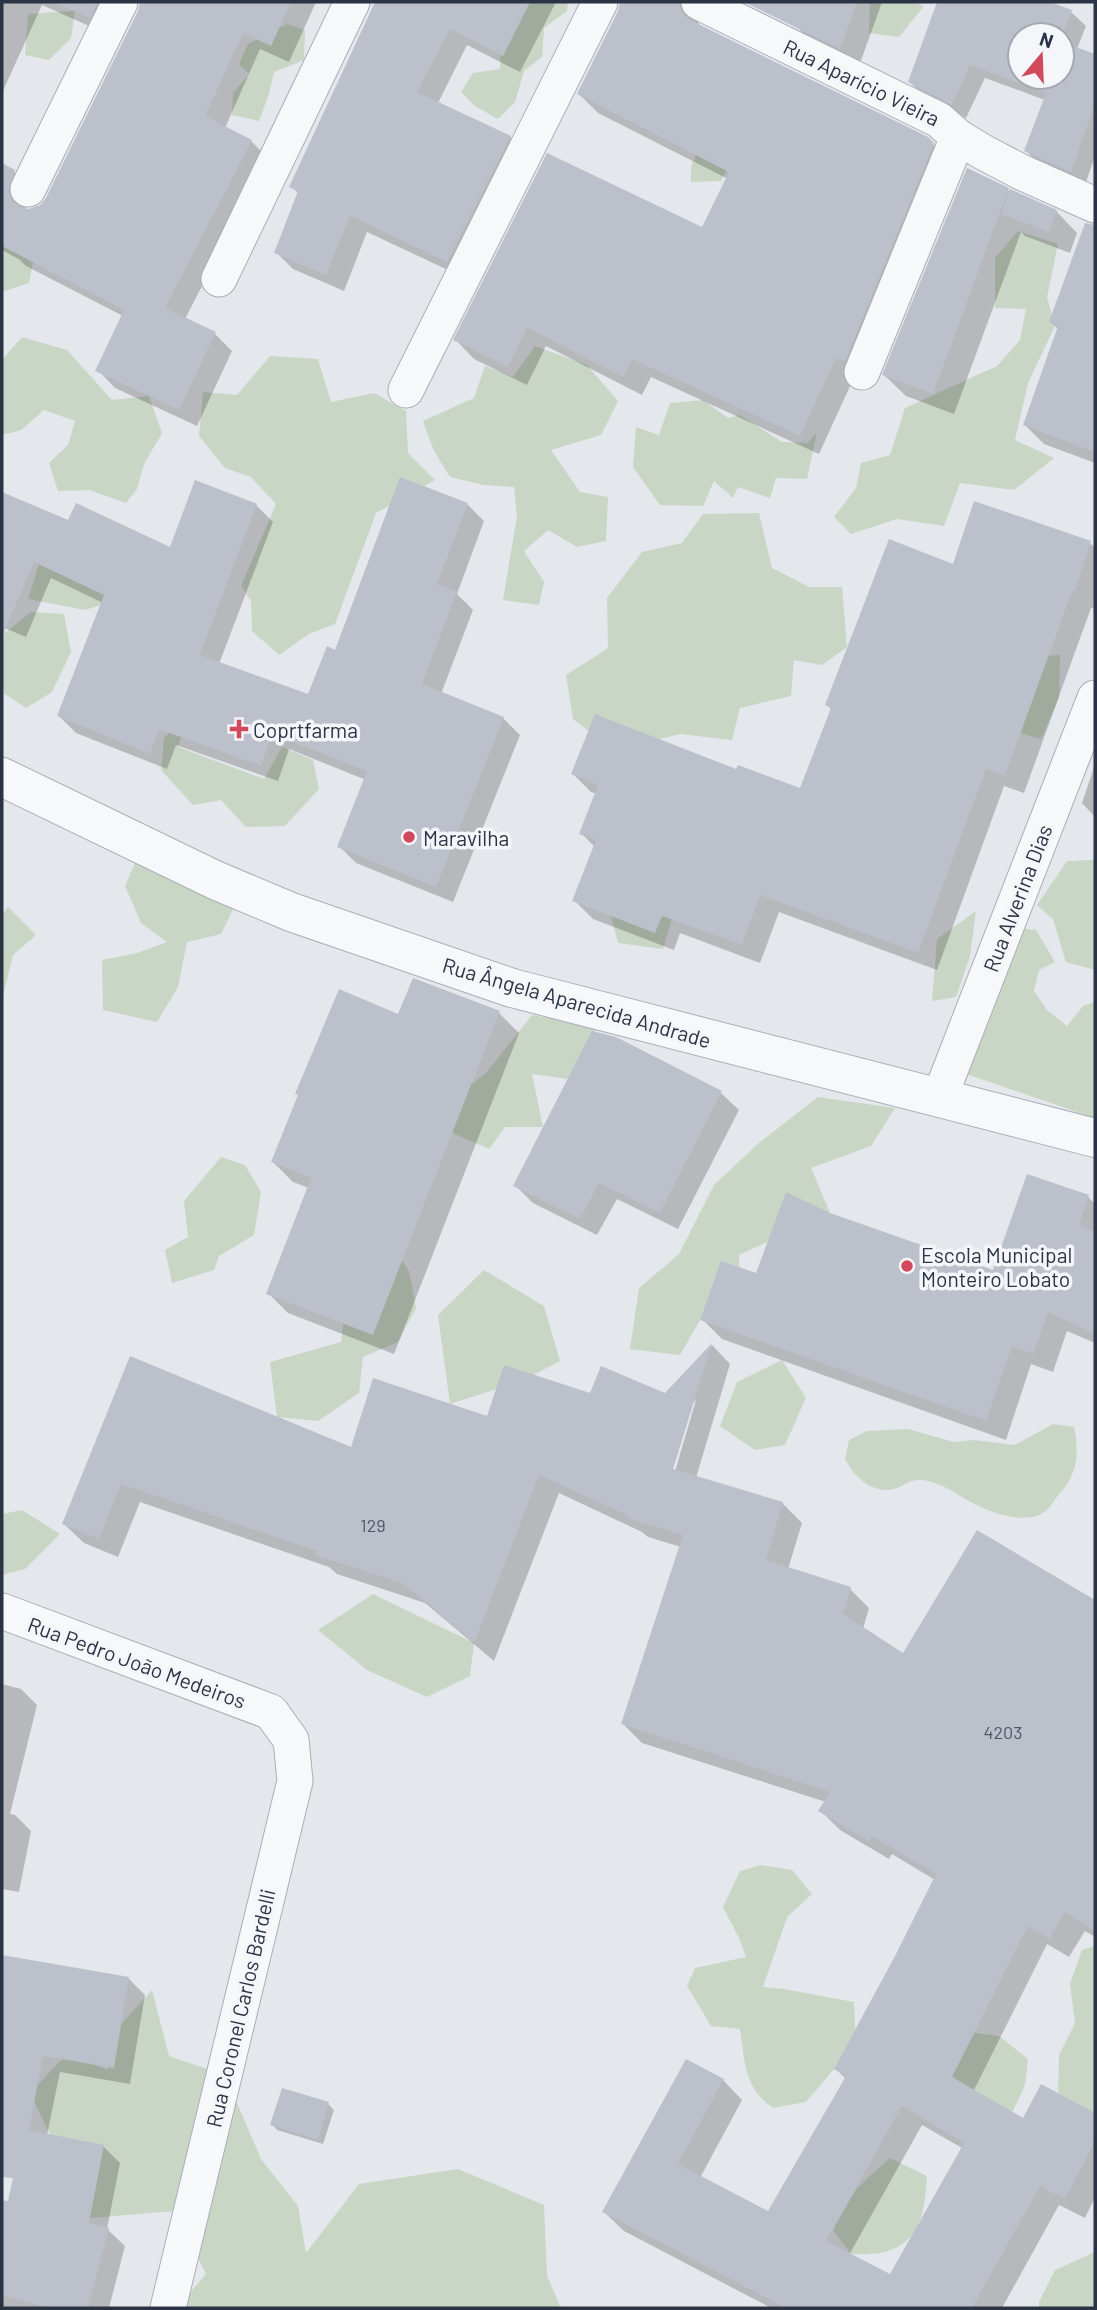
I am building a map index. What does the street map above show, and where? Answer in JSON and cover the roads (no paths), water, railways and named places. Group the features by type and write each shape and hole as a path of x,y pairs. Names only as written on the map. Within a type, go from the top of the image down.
{"street":[{"path":"28,189 120,2"},
{"path":"219,279 352,2"},
{"path":"406,390 600,2"},
{"name":"Rua Aparício Vieira","path":"699,2 939,120 958,137 1021,172 1095,205"},
{"path":"862,372 958,137"},
{"name":"Rua Alverina Dias","path":"939,1099 1095,698"},
{"name":"Rua Ângela Aparecida Andrade","path":"2,777 215,880 304,917 512,988 1095,1138"},
{"name":"Rua Pedro João Medeiros","path":"2,1611 271,1712"},
{"name":"Rua Coronel Carlos Bardelli","path":"168,2308 295,1781 291,1740 271,1712"}],"place":[{"name":"Coprtfarma","path":"239,729"},
{"name":"Maravilha","path":"409,837"},
{"name":"Escola Municipal Monteiro Lobato","path":"907,1266"}]}
